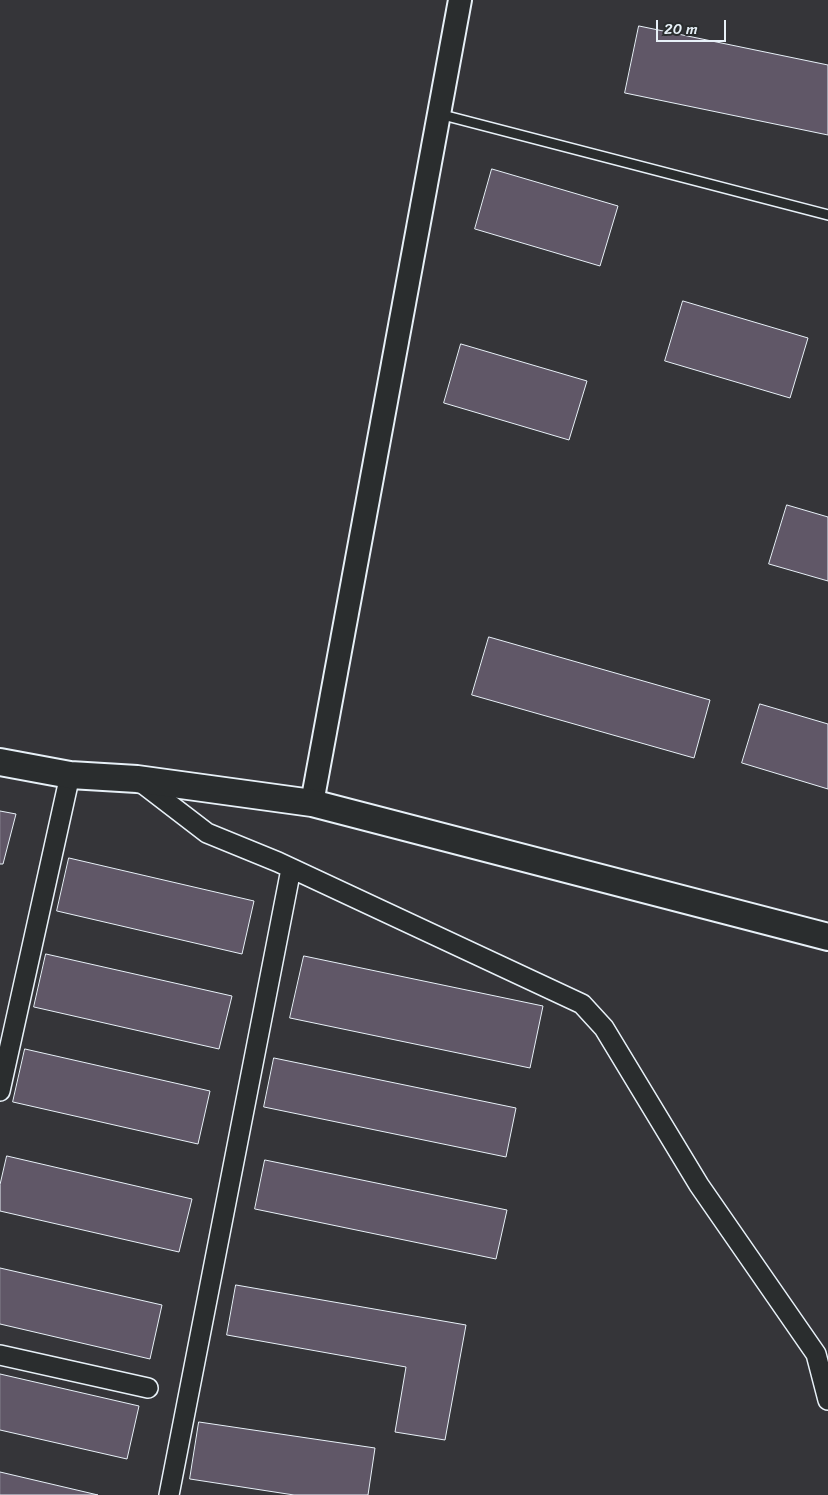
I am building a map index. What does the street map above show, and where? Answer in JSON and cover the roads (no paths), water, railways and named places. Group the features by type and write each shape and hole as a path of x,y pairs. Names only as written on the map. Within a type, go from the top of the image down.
{"main road":[{"path":"0,762 70,775 137,779 312,803 828,937"}],"street":[{"path":"312,803 460,0"},
{"path":"0,1091 70,775"},
{"path":"137,779 207,833 291,869 582,1004 604,1028 699,1185 822,1355 828,1400"},
{"path":"169,1495 291,869"},
{"path":"0,1355 148,1388"}],"lane":[{"path":"439,114 828,215"}]}
